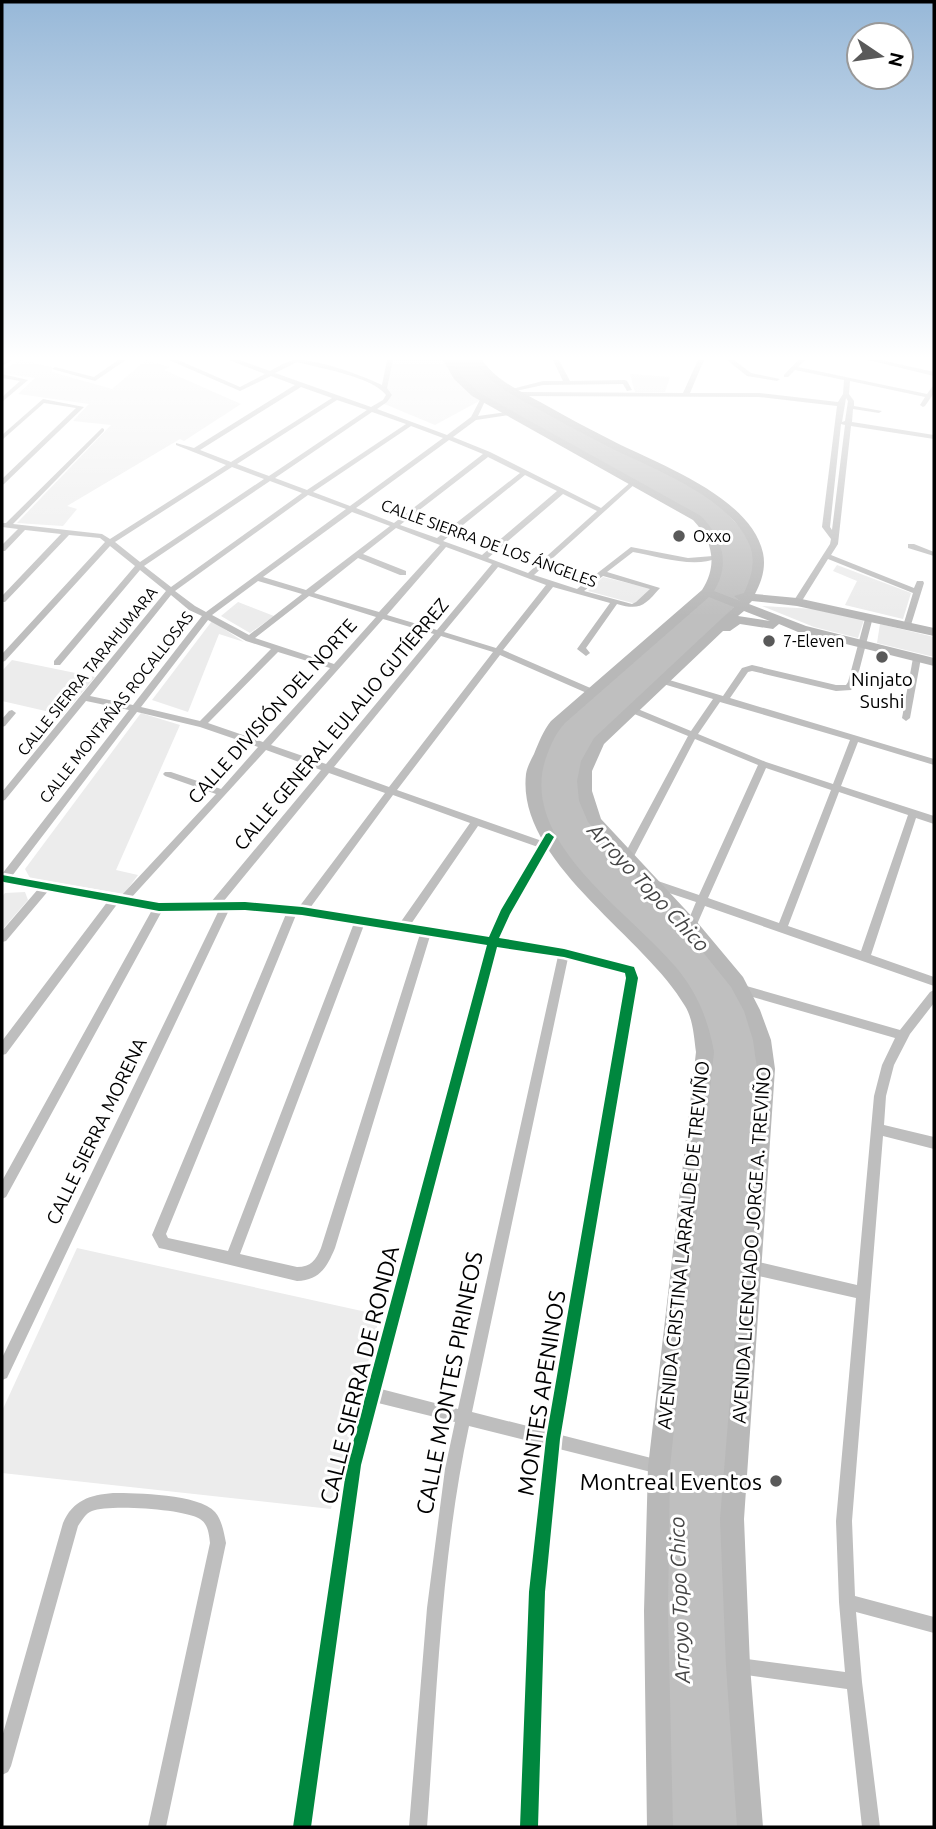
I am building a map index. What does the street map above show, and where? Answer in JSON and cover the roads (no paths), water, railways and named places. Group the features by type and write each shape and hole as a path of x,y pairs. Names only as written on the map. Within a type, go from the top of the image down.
{"main road":[{"path":"566,445 686,510 701,521 710,533 719,556 710,590 718,604 740,601 797,602"},
{"name":"AVENIDA LICENCIADO JORGE A. TREVIÑO","path":"613,445 721,504 741,522 754,542 758,558 757,574 740,601 714,633 630,709 590,754 583,780 587,808 595,822 691,926 743,990 762,1040 766,1069 732,1519 737,1666 750,1827"},
{"path":"631,657 655,629 702,588 710,574 713,558 710,533"},
{"path":"757,574 763,589 797,602 934,632"},
{"path":"710,590 802,629"},
{"name":"AVENIDA CRISTINA LARRALDE DE TREVIÑO","path":"660,1827 656,1611 659,1467 705,1052 701,1024 682,986 546,841 533,800 534,773 537,759 553,727 710,590"},
{"path":"714,633 733,621 744,619 802,629 934,662"}],"street":[{"path":"2,483 41,445"},
{"path":"4,525 86,445"},
{"name":"CALLE SIERRA DE LOS ÁNGELES","path":"182,445 551,584 635,606 656,587 601,573"},
{"path":"195,450 202,445"},
{"path":"2,659 110,542 261,445"},
{"path":"57,663 139,566 318,445"},
{"name":"CALLE SIERRA TARAHUMARA","path":"2,798 170,592 307,493 378,445"},
{"name":"CALLE MONTAÑAS ROCALLOSAS","path":"3,880 207,615 438,445"},
{"path":"468,445 600,510"},
{"path":"834,538 827,527 835,445"},
{"path":"797,602 828,556 834,538 846,445"},
{"path":"249,639 488,453"},
{"name":"CALLE DIVISIÓN DEL NORTE","path":"2,1050 119,899 223,793 442,543 525,472"},
{"path":"831,475 843,477"},
{"path":"530,575 634,482"},
{"path":"483,558 562,491"},
{"path":"4,525 100,535 192,608 249,639 335,667"},
{"path":"2,548 24,527"},
{"path":"2,600 68,531"},
{"path":"911,546 934,554"},
{"path":"579,591 631,549 688,559 713,558"},
{"path":"358,555 400,571"},
{"path":"828,556 917,592"},
{"name":"CALLE GENERAL EULALIO GUTÍERREZ","path":"219,907 327,768 497,563"},
{"path":"257,578 498,651 592,692"},
{"path":"907,626 920,583"},
{"path":"426,930 328,1248 316,1271 307,1275 297,1274 164,1243 159,1238 298,911 551,584"},
{"path":"584,651 615,602"},
{"path":"627,859 693,735 745,670 752,668 836,688 848,688 852,683 869,617"},
{"path":"202,724 276,649"},
{"path":"906,718 917,658"},
{"path":"663,681 934,762"},
{"path":"83,698 202,724 475,821 546,841"},
{"path":"630,709 763,764 934,820"},
{"path":"2,724 12,713"},
{"path":"782,928 855,739"},
{"path":"691,926 763,764"},
{"path":"168,774 223,793"},
{"path":"865,957 914,813"},
{"path":"403,928 475,821"},
{"name":"CALLE SIERRA DE RONDA","path":"302,1827 348,1504 372,1394 493,941 505,913 546,841"},
{"path":"3,880 159,907 298,911 564,953"},
{"path":"650,882 934,981"},
{"path":"2,938 47,886"},
{"path":"2,1193 159,907"},
{"name":"CALLE SIERRA MORENA","path":"2,1373 8,1346 219,907"},
{"path":"232,1258 360,921"},
{"name":"MONTES APENINOS","path":"528,1827 537,1592 553,1439 632,978 630,970 564,953"},
{"name":"CALLE MONTES PIRINEOS","path":"418,1827 442,1544 452,1469 564,953"},
{"path":"743,990 902,1035"},
{"path":"871,1827 854,1682 844,1521 884,1074 890,1055 902,1035 934,995"},
{"path":"877,1129 934,1143"},
{"path":"750,1267 864,1293"},
{"path":"372,1394 659,1467"},
{"path":"2,1766 71,1523 86,1505 107,1501 190,1507 204,1512 212,1520 218,1543 157,1827"},
{"path":"847,1602 934,1625"},
{"path":"737,1666 854,1682"}],"water":[{"name":"Arroyo Topo Chico","path":"565,445 618,445 717,502 754,543 753,588 590,754 587,808 737,982 762,1040 736,1444 738,1666 750,1827 660,1827 656,1611 705,1052 691,1000 582,879 535,808 548,735 698,601 718,570 705,525"}],"place":[{"name":"Oxxo","path":"679,536"},
{"name":"7-Eleven","path":"769,641"},
{"name":"Ninjato Sushi","path":"882,657"},
{"name":"Montreal Eventos","path":"776,1481"}]}
